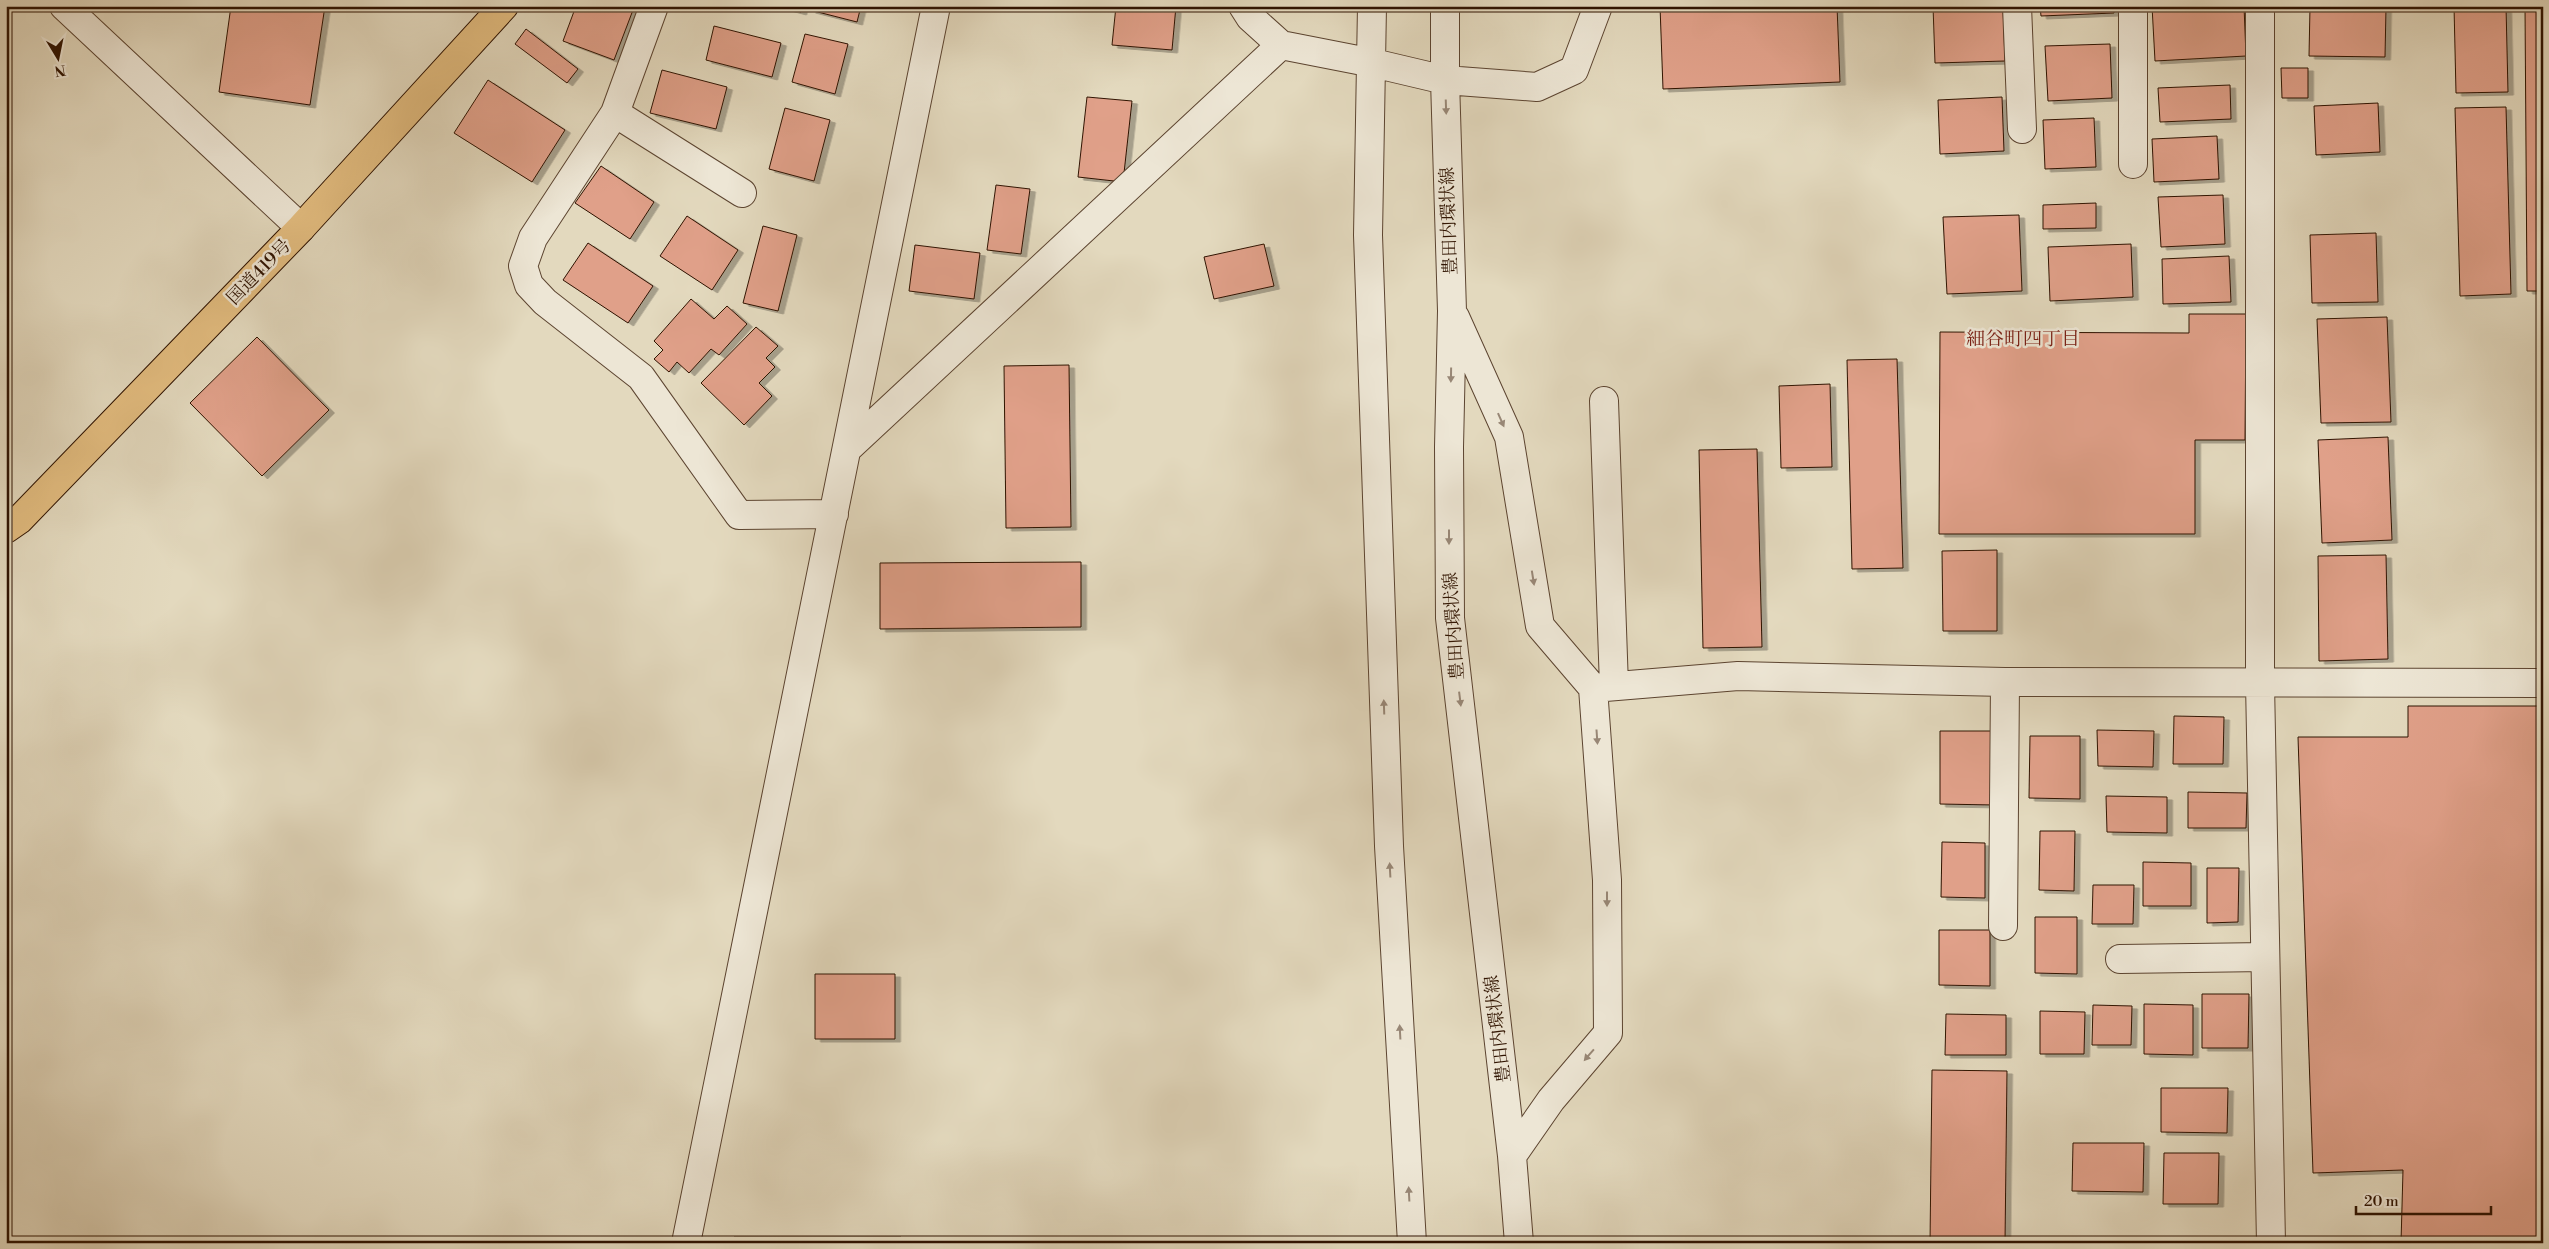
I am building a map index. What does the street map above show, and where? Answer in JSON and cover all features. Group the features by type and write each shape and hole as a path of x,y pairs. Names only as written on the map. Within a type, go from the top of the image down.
{"highway":[{"name":"国道419号","path":"6,529 19,520 301,228 504,6"}],"street":[{"path":"64,6 301,228"},
{"path":"654,6 615,113 533,238 523,266 529,285 545,302 642,377 739,515 834,514"},
{"path":"686,1243 936,6"},
{"path":"1243,6 1250,17 1281,45 1373,63 1445,80 1537,87 1574,70 1598,6"},
{"path":"1372,6 1373,63 1368,235 1389,846 1412,1243"},
{"name":"豊田内環状線","path":"1445,6 1445,80 1452,311 1449,447 1450,618 1512,1156 1519,1243"},
{"path":"2017,6 2022,129"},
{"path":"2132,6 2133,164"},
{"path":"2260,6 2260,683 2271,1243"},
{"path":"847,449 1281,45"},
{"path":"615,113 742,193"},
{"path":"1452,311 1509,437 1540,626 1604,687 1738,676 2005,682 2543,684"},
{"path":"1512,1156 1551,1100 1608,1033 1604,687 1604,401"},
{"path":"2003,926 2005,682"},
{"path":"2120,959 2265,956"}],"building":[{"path":"231,6 325,6 310,105 219,92"},
{"path":"576,6 623,6 633,10 614,60 563,41"},
{"path":"778,6 803,6 801,12"},
{"path":"811,6 861,6 857,22 810,10"},
{"path":"1116,6 1176,6 1172,50 1112,45"},
{"path":"1660,6 1837,6 1840,82 1663,89"},
{"path":"1933,6 2003,6 2005,61 1935,63"},
{"path":"2040,6 2114,6 2114,13 2041,16"},
{"path":"2152,6 2244,6 2246,56 2155,61"},
{"path":"2454,6 2506,6 2508,92 2456,93"},
{"path":"2525,6 2543,6 2543,291 2527,291"},
{"path":"2310,7 2386,8 2385,57 2309,56"},
{"path":"714,26 781,43 772,77 706,60"},
{"path":"526,29 578,69 567,83 515,44"},
{"path":"805,34 848,44 835,94 792,82"},
{"path":"2110,44 2112,98 2048,101 2045,46"},
{"path":"2281,68 2308,68 2308,98 2282,98"},
{"path":"662,70 727,87 716,129 650,113"},
{"path":"488,80 565,130 532,182 454,133"},
{"path":"2230,85 2231,119 2160,122 2158,88"},
{"path":"1087,97 1132,101 1123,182 1078,177"},
{"path":"2002,97 2004,151 1940,154 1938,100"},
{"path":"2378,103 2380,152 2316,155 2314,106"},
{"path":"2506,107 2511,294 2460,296 2455,108"},
{"path":"785,108 830,120 814,181 769,169"},
{"path":"2094,118 2096,167 2045,169 2043,120"},
{"path":"2217,136 2219,179 2154,182 2152,139"},
{"path":"601,166 654,202 630,239 575,203"},
{"path":"996,185 1030,189 1021,254 987,250"},
{"path":"2223,195 2225,244 2161,247 2158,197"},
{"path":"2096,203 2096,228 2043,229 2043,205"},
{"path":"2019,215 2022,291 1947,294 1943,217"},
{"path":"687,216 738,250 712,290 660,256"},
{"path":"763,226 797,235 778,311 743,303"},
{"path":"2376,233 2378,302 2312,303 2310,235"},
{"path":"588,243 653,286 628,323 563,280"},
{"path":"1264,244 1274,286 1214,299 1204,257"},
{"path":"2131,244 2133,297 2050,301 2048,247"},
{"path":"915,245 980,253 974,299 909,291"},
{"path":"2229,256 2231,302 2163,304 2162,259"},
{"path":"691,299 714,319 727,306 747,324 719,355 711,349 689,373 677,362 669,372 654,359 663,350 654,341"},
{"path":"2189,314 2246,314 2245,440 2195,440 2195,534 1939,534 1940,332 2189,333"},
{"path":"2387,317 2391,422 2321,423 2317,319"},
{"path":"756,327 778,346 766,358 775,367 759,383 772,396 744,425 701,383"},
{"path":"257,337 329,410 262,476 190,403"},
{"path":"1897,359 1903,568 1852,569 1847,360"},
{"path":"1069,365 1071,527 1006,528 1004,366"},
{"path":"1830,384 1832,467 1781,468 1779,386"},
{"path":"2388,437 2392,540 2322,543 2318,440"},
{"path":"1757,449 1762,647 1703,648 1699,450"},
{"path":"1997,550 1997,631 1943,631 1942,551"},
{"path":"2386,555 2388,659 2319,661 2318,556"},
{"path":"1081,562 1081,627 880,629 880,563"},
{"path":"2408,706 2543,706 2543,1243 2401,1243 2403,1170 2313,1173 2298,737 2408,737"},
{"path":"2174,716 2224,717 2223,764 2173,764"},
{"path":"2097,730 2154,731 2153,767 2098,766"},
{"path":"1940,731 1995,731 1994,805 1940,804"},
{"path":"2030,736 2080,736 2080,799 2029,798"},
{"path":"2188,792 2247,793 2246,828 2188,828"},
{"path":"2106,796 2167,797 2167,833 2107,832"},
{"path":"2040,831 2075,831 2074,891 2039,890"},
{"path":"1942,842 1985,843 1985,898 1941,897"},
{"path":"2143,862 2191,863 2191,906 2143,906"},
{"path":"2207,868 2239,868 2238,922 2207,923"},
{"path":"2093,885 2134,885 2133,924 2092,924"},
{"path":"2035,917 2077,917 2077,974 2035,973"},
{"path":"1939,930 1990,930 1990,986 1939,985"},
{"path":"815,974 895,974 895,1039 815,1039"},
{"path":"2202,994 2249,994 2248,1048 2202,1048"},
{"path":"2144,1004 2193,1005 2193,1055 2144,1054"},
{"path":"2093,1005 2132,1006 2131,1045 2092,1045"},
{"path":"2040,1011 2085,1012 2084,1054 2040,1054"},
{"path":"1946,1014 2006,1015 2006,1055 1945,1055"},
{"path":"1932,1070 2007,1071 2005,1243 1930,1243"},
{"path":"2161,1088 2228,1088 2227,1133 2161,1132"},
{"path":"2073,1143 2144,1143 2143,1192 2072,1191"},
{"path":"2164,1153 2219,1153 2218,1204 2163,1204"},
{"path":"734,1237 901,1237 901,1243 734,1243"},
{"path":"2153,1238 2232,1239 2232,1243 2153,1243"}],"district":[{"name":"細谷町四丁目","path":"2023,339"}]}
